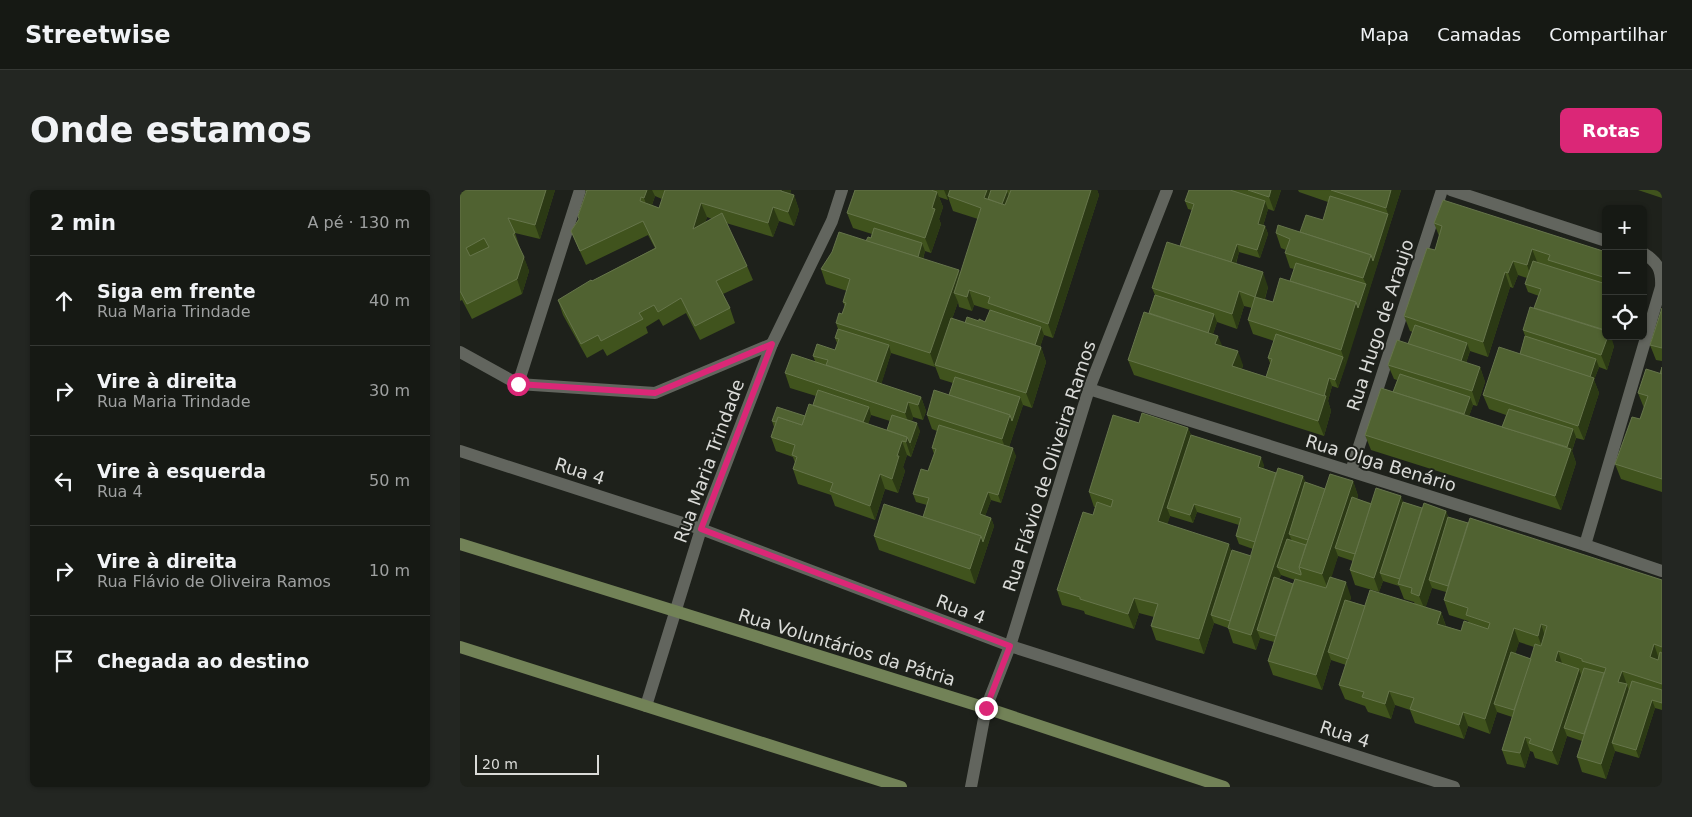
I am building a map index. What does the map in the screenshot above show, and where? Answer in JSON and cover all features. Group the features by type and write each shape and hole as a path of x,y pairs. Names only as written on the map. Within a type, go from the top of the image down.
{"main road":[{"name":"Rua Voluntários da Pátria","path":"460,544 986,708 1224,787"},
{"path":"460,647 901,787"}],"street":[{"path":"518,384 580,190"},
{"name":"Rua Maria Trindade","path":"646,706 701,529 772,344 832,221 842,190"},
{"name":"Rua Flávio de Oliveira Ramos","path":"972,787 986,708 1010,646 1088,389 1167,190"},
{"name":"Rua Hugo de Araujo","path":"1351,471 1442,190"},
{"path":"1451,190 1602,240"},
{"path":"1585,545 1661,287 1658,265 1647,256"},
{"name":"Rua Maria Trindade","path":"460,352 518,384 655,393 772,344"},
{"name":"Rua Olga Benário","path":"1088,389 1585,545 1662,571"},
{"name":"Rua 4","path":"460,451 701,529 1010,646 1454,787"}],"building":[{"path":"460,190 546,190 535,225 508,218 524,257 517,279 467,304 460,291","holes":["484,238 489,247 470,256 466,248"]},
{"path":"587,190 647,190 644,198 641,197 640,201 659,208 665,190 781,190 794,195 788,212 773,207 768,223 701,203 693,229 722,213 747,266 716,281 730,308 695,326 681,298 658,312 654,305 639,313 643,319 601,341 598,335 581,344 558,300 591,280 656,248 643,221 580,251 571,231 579,219 578,216"},
{"path":"855,190 931,190 937,192 932,208 935,209 925,238 847,213"},
{"path":"950,190 987,190 984,198 1005,205 1011,190 1091,190 1048,324 988,303 990,297 969,290 967,297 954,293 981,208 948,196"},
{"path":"991,190 1007,190 1002,204 988,199"},
{"path":"1189,190 1230,190 1265,201 1258,224 1265,226 1257,250 1237,244 1231,262 1180,246 1194,204 1185,201"},
{"path":"1248,190 1271,190 1269,197"},
{"path":"1331,190 1391,190 1386,208"},
{"path":"1330,196 1388,214 1373,261 1371,255 1300,232 1306,215 1323,220"},
{"path":"1443,200 1602,251 1602,277 1548,260 1550,255 1532,249 1527,265 1513,261 1508,273 1505,272 1483,342 1404,316 1427,248 1435,250 1442,226 1434,223"},
{"path":"1278,225 1371,255 1363,278 1285,253 1290,239 1276,233"},
{"path":"874,228 922,243 918,257 866,241 868,237 871,238"},
{"path":"839,232 959,270 930,353 836,323 839,313 842,314 846,303 843,302 850,279 821,269 832,252"},
{"path":"1167,242 1263,272 1255,297 1239,291 1232,314 1152,288"},
{"path":"1533,261 1602,283 1602,329 1534,308 1541,289 1525,284"},
{"path":"1296,263 1366,284 1358,308 1356,302 1290,281"},
{"path":"1280,278 1356,302 1341,350 1248,320 1255,297 1273,302"},
{"path":"1155,295 1214,314 1208,333 1149,313"},
{"path":"1530,307 1602,330 1602,340 1607,340 1601,355 1523,330"},
{"path":"1662,308 1662,348 1650,345"},
{"path":"990,310 1041,327 1035,345 965,323 967,317 985,322"},
{"path":"1144,312 1218,336 1215,344 1238,351 1232,366 1326,396 1318,421 1128,360"},
{"path":"951,318 1041,347 1026,393 935,365"},
{"path":"1415,325 1467,343 1461,361 1408,344"},
{"path":"838,329 889,345 876,382 826,365 828,360 813,356 817,344 835,350 839,339 835,338"},
{"path":"1276,334 1343,357 1335,380 1329,378 1324,396 1266,377 1272,359 1268,358"},
{"path":"1525,336 1596,359 1590,377 1520,354"},
{"path":"1397,340 1480,367 1472,391 1388,365"},
{"path":"1499,347 1594,378 1578,426 1483,395"},
{"path":"792,354 921,397 918,405 908,402 905,413 785,373"},
{"path":"1646,369 1662,374 1662,479 1615,464 1632,417 1640,419 1648,396 1638,393"},
{"path":"1400,374 1470,397 1464,414 1393,392"},
{"path":"955,377 1020,397 1012,421 1010,415 949,395"},
{"path":"1381,388 1571,449 1555,496 1365,435"},
{"path":"818,390 869,407 863,422 813,405"},
{"path":"934,390 1010,415 1002,439 927,415"},
{"path":"809,404 907,437 906,442 902,441 892,479 880,474 870,506 830,491 833,483 793,469 797,457 792,455 795,445 771,437 778,417 802,425"},
{"path":"777,407 805,416 802,425 778,417 776,422 772,421"},
{"path":"1509,409 1573,429 1567,447 1502,427"},
{"path":"1142,413 1188,428 1158,521 1229,544 1199,639 1151,626 1158,604 1134,598 1128,614 1057,590 1083,512 1093,515 1097,502 1111,507 1113,500 1089,492 1113,415 1139,423"},
{"path":"892,415 917,423 910,443 907,437 887,430"},
{"path":"939,425 1013,448 998,495 988,492 980,514 991,518 983,542 981,536 923,517 929,498 913,494 921,469 928,471 936,449 932,448"},
{"path":"1191,435 1261,457 1258,467 1276,473 1255,542 1236,536 1241,518 1194,504 1190,515 1167,508"},
{"path":"1278,468 1303,476 1251,635 1228,628"},
{"path":"1330,474 1353,481 1322,574 1299,567"},
{"path":"1305,482 1325,489 1308,540 1289,534"},
{"path":"1376,488 1401,496 1374,578 1350,570"},
{"path":"1352,497 1371,504 1355,554 1335,548"},
{"path":"1403,502 1422,508 1400,579 1380,573"},
{"path":"1424,503 1446,511 1419,596 1411,593 1412,588 1398,584"},
{"path":"884,504 981,536 970,569 874,536"},
{"path":"1448,517 1468,523 1448,586 1429,580"},
{"path":"1470,518 1662,580 1662,647 1654,644 1650,657 1658,660 1660,652 1662,653 1662,684 1622,671 1618,682 1627,684 1601,764 1577,757 1606,668 1558,651 1555,661 1579,669 1552,751 1529,743 1531,739 1525,737 1520,753 1502,750 1535,644 1541,646 1547,626 1541,624 1538,636 1514,628 1485,719 1463,712 1459,725 1410,709 1414,698 1389,691 1385,704 1362,697 1364,692 1339,685 1370,590 1441,612 1437,624 1461,631 1464,621 1488,629 1490,623 1466,615 1468,608 1444,600"},
{"path":"1287,539 1306,545 1299,567 1301,575 1277,567"},
{"path":"1232,550 1251,556 1230,621 1211,615"},
{"path":"1274,577 1293,584 1276,636 1257,630"},
{"path":"1330,577 1346,582 1316,675 1268,661 1295,579 1326,588"},
{"path":"1345,600 1365,606 1348,659 1328,652"},
{"path":"1511,652 1531,659 1514,710 1494,704"},
{"path":"1584,668 1604,673 1584,734 1564,728"},
{"path":"1632,681 1662,690 1662,703 1652,700 1636,750 1612,743"}],"route":[{"path":"518,384 655,393 772,344 701,529 1010,646 986,708"}]}
